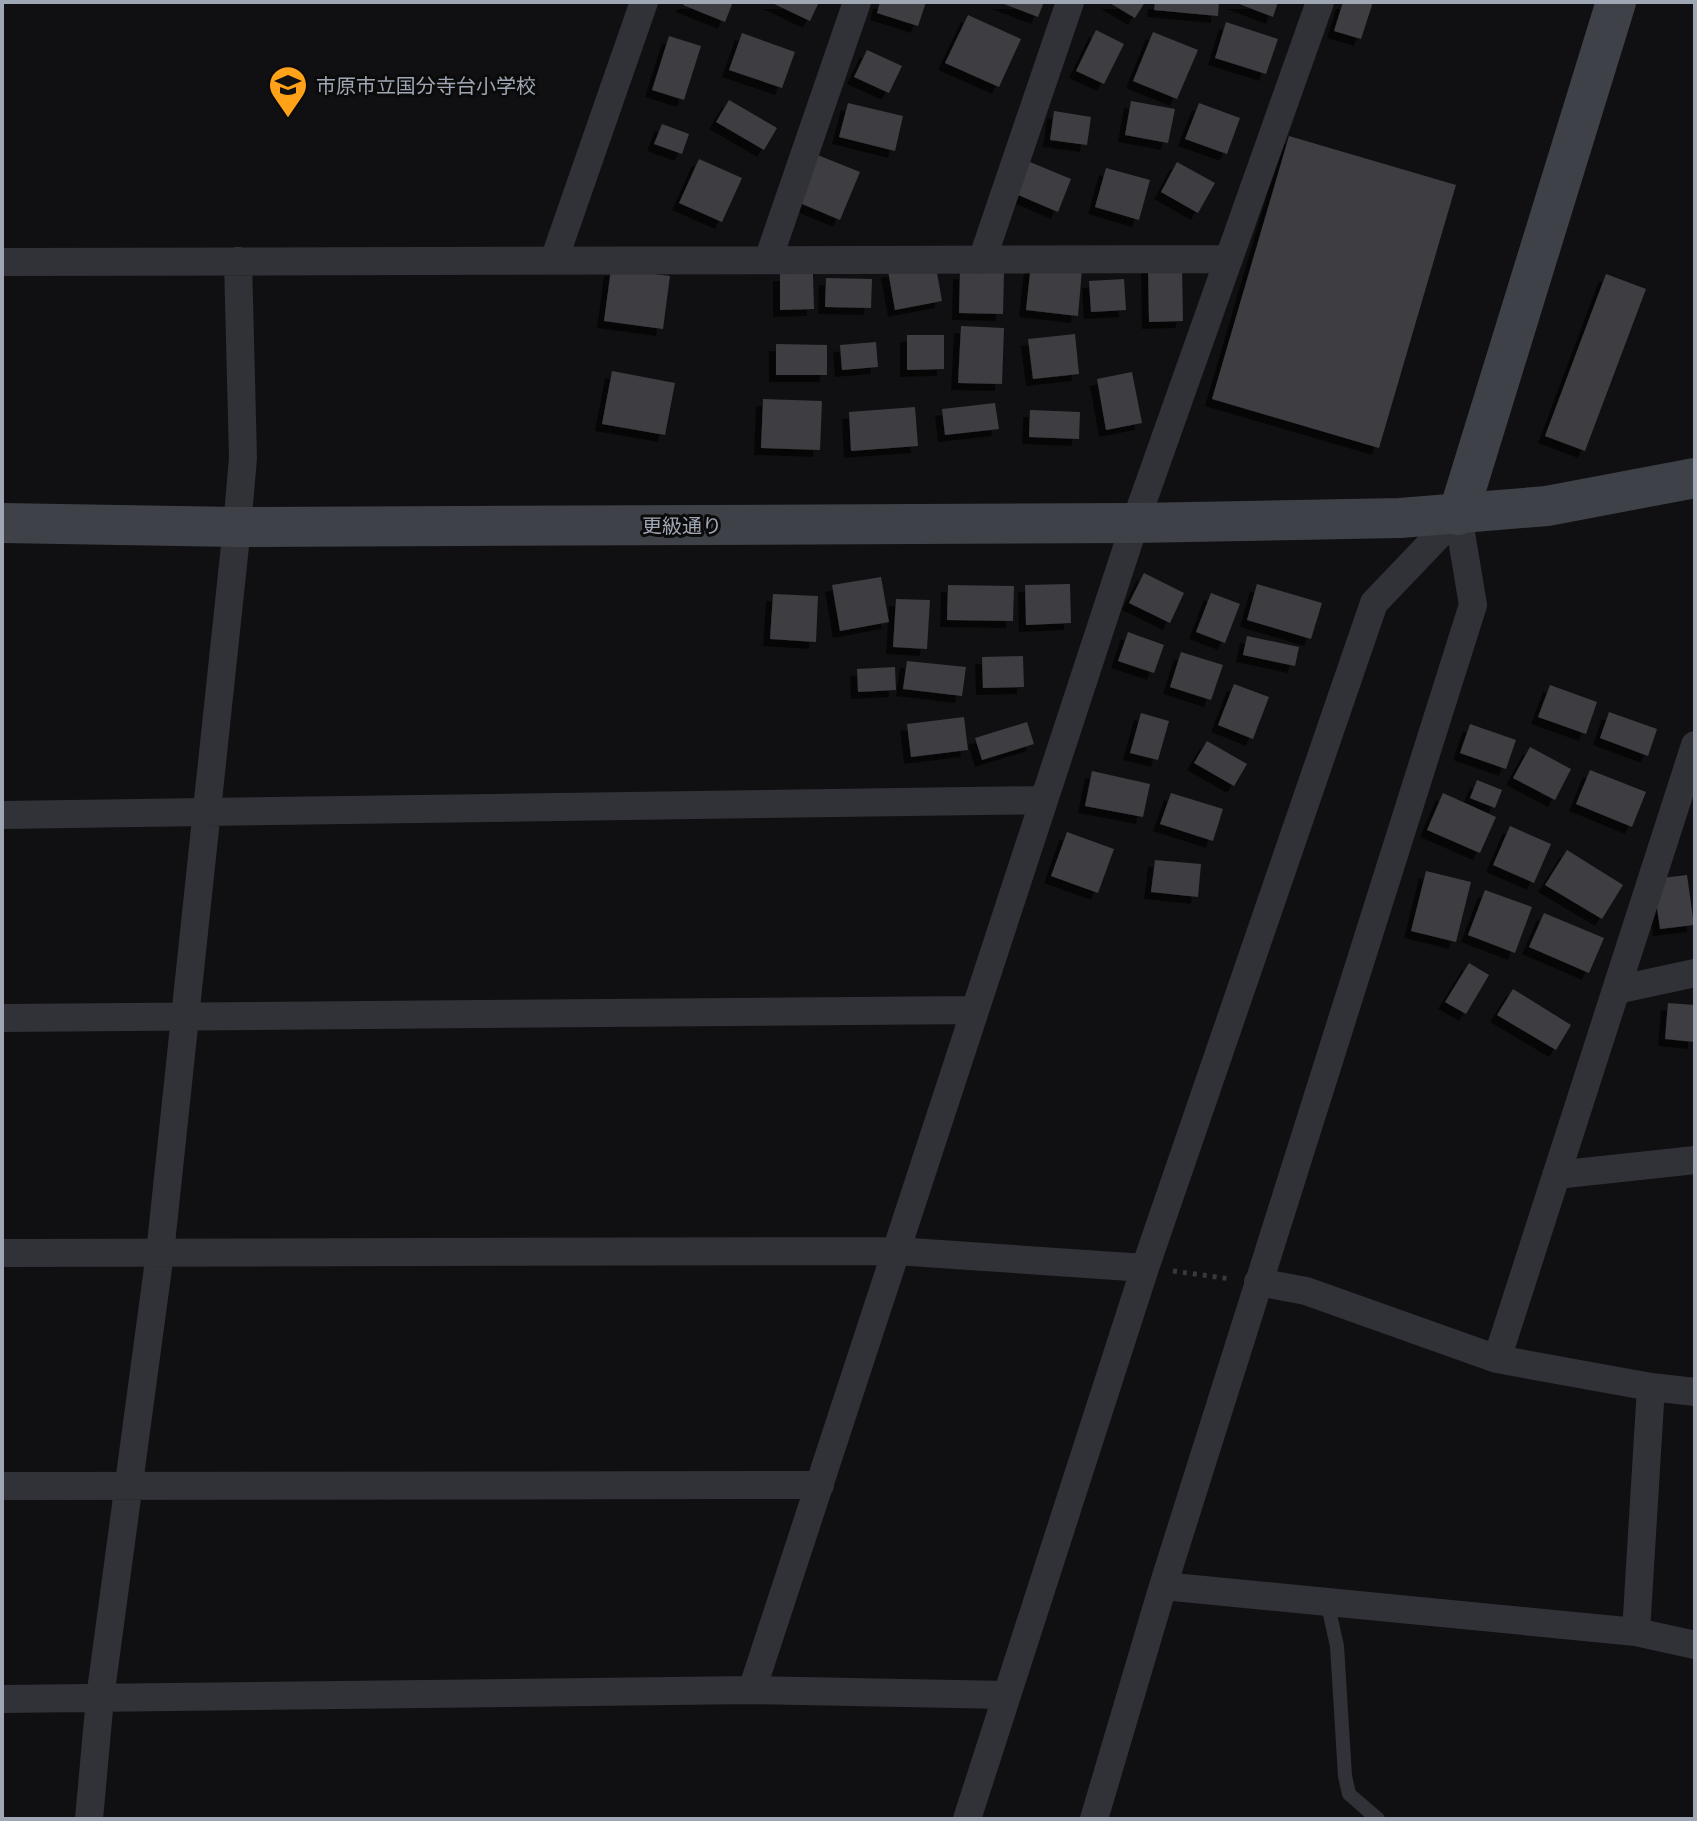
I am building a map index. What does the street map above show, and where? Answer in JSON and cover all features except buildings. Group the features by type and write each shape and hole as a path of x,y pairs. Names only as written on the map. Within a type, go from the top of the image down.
{"street":[{"path":"554,260 644,2"},
{"path":"768,260 857,2"},
{"path":"982,260 1070,2"},
{"path":"752,1690 1135,523 1320,2"},
{"path":"967,1819 1145,1268 1374,603 1458,515 1616,2"},
{"path":"2,262 1229,259"},
{"path":"89,1819 100,1698 160,1253 237,527 243,458 238,261"},
{"name":"更級通り","path":"2,523 237,527 1363,519 1458,515 1547,506 1695,478"},
{"path":"1094,1819 1163,1586 1473,605 1458,515"},
{"path":"1497,1359 1695,745"},
{"path":"2,815 1044,800"},
{"path":"1616,990 1695,973"},
{"path":"2,1018 975,1010"},
{"path":"1556,1175 1695,1160"},
{"path":"2,1253 896,1251 1145,1268"},
{"path":"1258,1282 1306,1291 1497,1359 1695,1392"},
{"path":"1636,1632 1651,1387"},
{"path":"2,1486 820,1485"},
{"path":"1163,1586 1636,1632 1695,1645"},
{"path":"2,1699 752,1690 1007,1695"}],"lane":[{"path":"1327,1601 1337,1646 1345,1776 1349,1794 1378,1819"}],"path":[{"path":"1145,1268 1258,1282"}],"place":[{"name":"市原市立国分寺台小学校","path":"288,119"}]}
